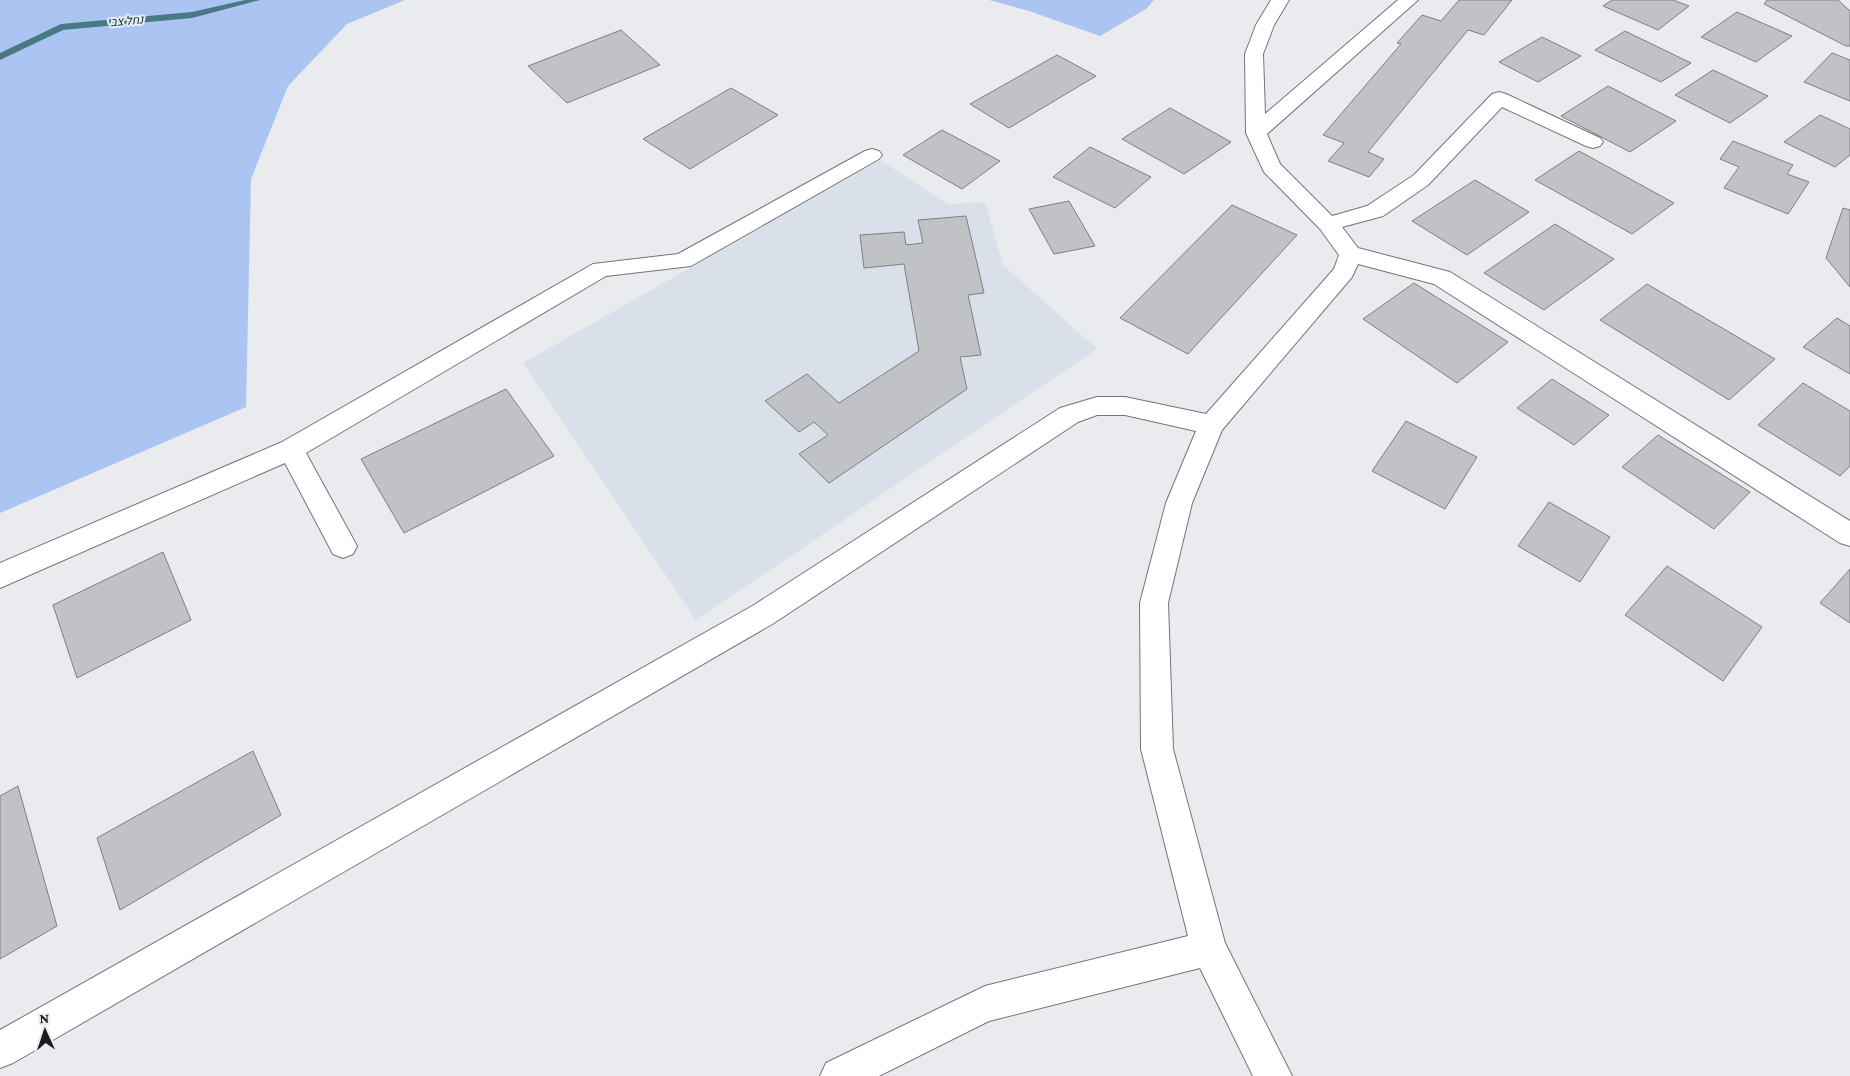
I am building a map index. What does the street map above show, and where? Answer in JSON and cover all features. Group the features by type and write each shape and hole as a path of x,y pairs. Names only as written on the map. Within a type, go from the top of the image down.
{"street":[{"path":"1280,0 1265,25 1254,54 1256,133 1271,167 1328,224 1350,254 1442,278 1850,535"},
{"path":"1256,133 1409,0"},
{"path":"1328,224 1375,211 1421,180 1499,98 1593,142"},
{"path":"0,576 291,449 602,269 682,261 872,155"},
{"path":"1273,1076 1209,948 1157,750 1154,603 1178,503 1211,425 1344,272 1350,254"},
{"path":"0,1050 764,614 1069,415 1097,406 1125,406 1211,425"},
{"path":"291,449 343,546"},
{"path":"838,1076 985,1004 1209,948"}],"shaded area":[{"path":"0,0 405,0 347,24 288,86 251,179 246,407 0,513"},
{"path":"989,0 1154,0 1146,9 1100,36 1029,11"},
{"path":"880,160 948,204 985,202 1003,265 1097,349 696,620 523,363"}],"building":[{"path":"1459,0 1512,0 1484,35 1468,30 1368,152 1384,159 1369,177 1328,161 1344,143 1323,135 1401,44 1397,43 1422,15 1441,21"},
{"path":"1612,0 1673,0 1689,6 1658,30 1603,6"},
{"path":"1767,0 1838,0 1850,11 1850,46 1846,46 1764,4"},
{"path":"1737,12 1792,36 1756,62 1701,37"},
{"path":"621,30 660,65 567,103 528,66"},
{"path":"1625,31 1691,63 1661,82 1595,50"},
{"path":"1542,37 1581,56 1538,82 1499,62"},
{"path":"1832,53 1850,60 1850,101 1804,82"},
{"path":"1057,55 1096,76 1009,128 970,104"},
{"path":"1713,70 1768,96 1730,123 1675,95"},
{"path":"1608,86 1676,121 1630,152 1561,116"},
{"path":"731,88 778,115 690,169 643,139"},
{"path":"1170,108 1231,142 1184,174 1122,139"},
{"path":"1820,115 1850,129 1850,155 1835,167 1784,142"},
{"path":"942,130 1000,161 962,189 903,155"},
{"path":"1733,141 1793,165 1787,174 1809,182 1788,214 1724,188 1739,167 1720,159"},
{"path":"1090,147 1151,177 1115,208 1053,177"},
{"path":"1579,151 1674,203 1632,234 1535,180"},
{"path":"1475,180 1529,212 1467,255 1412,221"},
{"path":"1069,201 1095,246 1054,254 1029,209"},
{"path":"1232,205 1297,235 1188,354 1120,318"},
{"path":"1843,208 1850,210 1850,287 1826,258"},
{"path":"966,216 984,293 968,295 981,355 960,357 967,389 829,483 799,454 828,435 814,422 799,432 765,401 807,374 839,403 919,351 904,264 864,268 860,235 904,232 906,245 923,243 918,220"},
{"path":"1555,224 1614,259 1544,310 1484,273"},
{"path":"1414,283 1508,342 1457,383 1363,319"},
{"path":"1647,284 1775,359 1729,400 1600,320"},
{"path":"1837,318 1850,326 1850,374 1803,347"},
{"path":"1552,379 1609,415 1574,445 1517,408"},
{"path":"1803,383 1850,411 1850,466 1840,476 1758,425"},
{"path":"506,389 554,456 404,533 361,459"},
{"path":"1406,421 1477,457 1445,509 1372,471"},
{"path":"1658,435 1750,492 1714,529 1622,467"},
{"path":"1549,502 1610,537 1580,582 1518,546"},
{"path":"163,552 191,620 77,678 53,605"},
{"path":"1667,566 1762,627 1723,681 1625,615"},
{"path":"1850,569 1850,623 1820,603"},
{"path":"253,751 281,815 120,910 97,838"},
{"path":"18,786 57,926 0,959 0,796"}],"waterway":[{"name":"נחל צבי","path":"0,57 61,27 192,15 256,0"}]}
